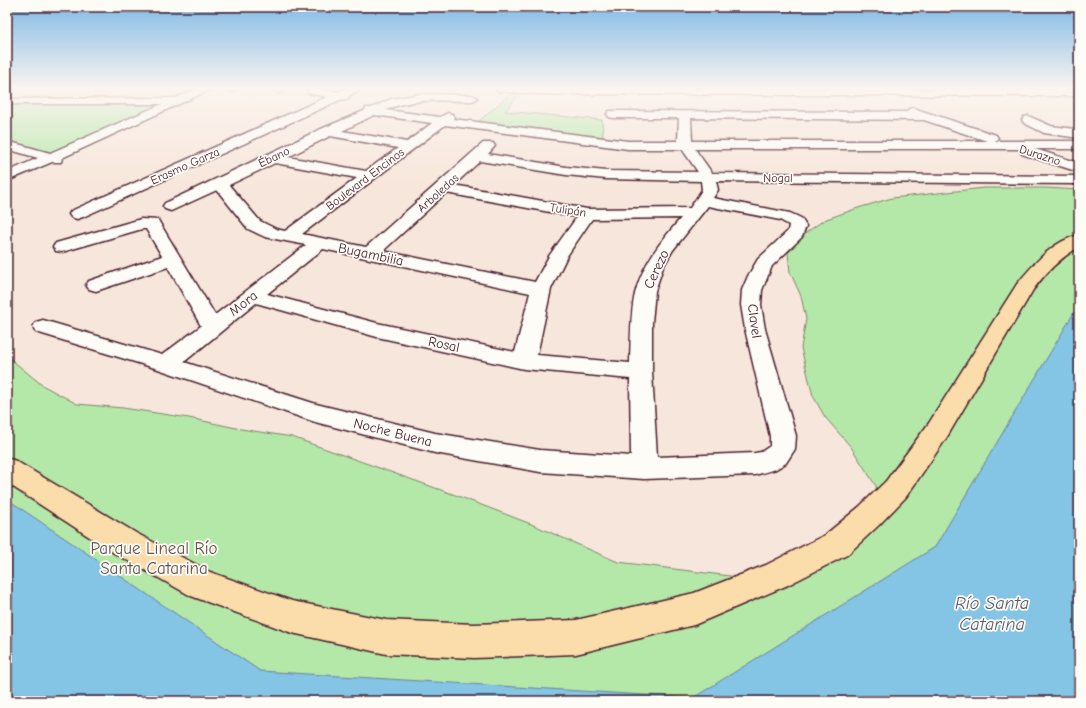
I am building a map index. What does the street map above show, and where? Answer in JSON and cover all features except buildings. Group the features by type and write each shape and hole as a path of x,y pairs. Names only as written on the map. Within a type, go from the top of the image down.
{"highway":[{"path":"7,469 125,543 202,585 292,617 386,637 474,641 576,637 694,609 777,575 836,545 869,516 896,489 938,430 1028,283 1040,268 1058,251 1079,240"}],"street":[{"path":"7,176 134,121"},
{"name":"Erasmo Garza","path":"77,214 286,121"},
{"name":"Ébano","path":"171,206 220,184 349,121"},
{"path":"436,121 608,144 628,145 1079,145"},
{"path":"608,144 612,121"},
{"path":"685,121 685,144 708,177"},
{"name":"Durazno","path":"941,121 1079,168"},
{"path":"1030,121 1048,130 1071,132 1079,136"},
{"name":"Boulevard Encinos","path":"287,237 442,122"},
{"name":"Arboledas","path":"369,254 505,130"},
{"path":"326,132 409,146"},
{"path":"7,144 50,158 70,162"},
{"path":"210,155 253,167"},
{"name":"Nogal","path":"478,156 587,174 708,177 1079,180"},
{"path":"273,158 370,176"},
{"name":"Cerezo","path":"644,468 641,372 644,291 654,267 665,248 699,207 710,190 708,177"},
{"name":"Bugambilia","path":"220,184 254,225 262,230 287,237 542,289"},
{"name":"Tulipán","path":"443,188 588,214 699,207"},
{"name":"Clavel","path":"699,207 784,216 798,223 796,233 764,263 756,276 752,290 751,305 754,329 783,436 782,449 774,457 765,462 755,464"},
{"path":"524,361 542,289 558,256 588,214"},
{"path":"62,247 147,223 152,224 212,327"},
{"name":"Mora","path":"166,364 320,243"},
{"path":"96,285 172,259"},
{"name":"Rosal","path":"252,296 377,330 524,361 641,372"},
{"name":"Noche Buena","path":"43,327 166,364 315,413 435,443 540,461 644,468 755,464"}],"green space":[{"path":"7,121 130,121 51,155 7,143"},
{"path":"602,121 603,138 478,122"},
{"name":"Parque Lineal Río Santa Catarina","path":"984,188 1046,188 1079,190 1079,701 7,701 7,356 42,385 77,404 123,408 189,418 241,429 292,437 458,496 531,524 618,562 754,579 881,515 876,486 851,447 825,417 813,396 801,348 806,319 801,296 790,272 788,253 807,232 824,220 858,208 892,198"}],"water":[{"name":"Río Santa Catarina","path":"1079,304 1079,701 7,701 7,499 260,671 693,698 935,547"}]}
